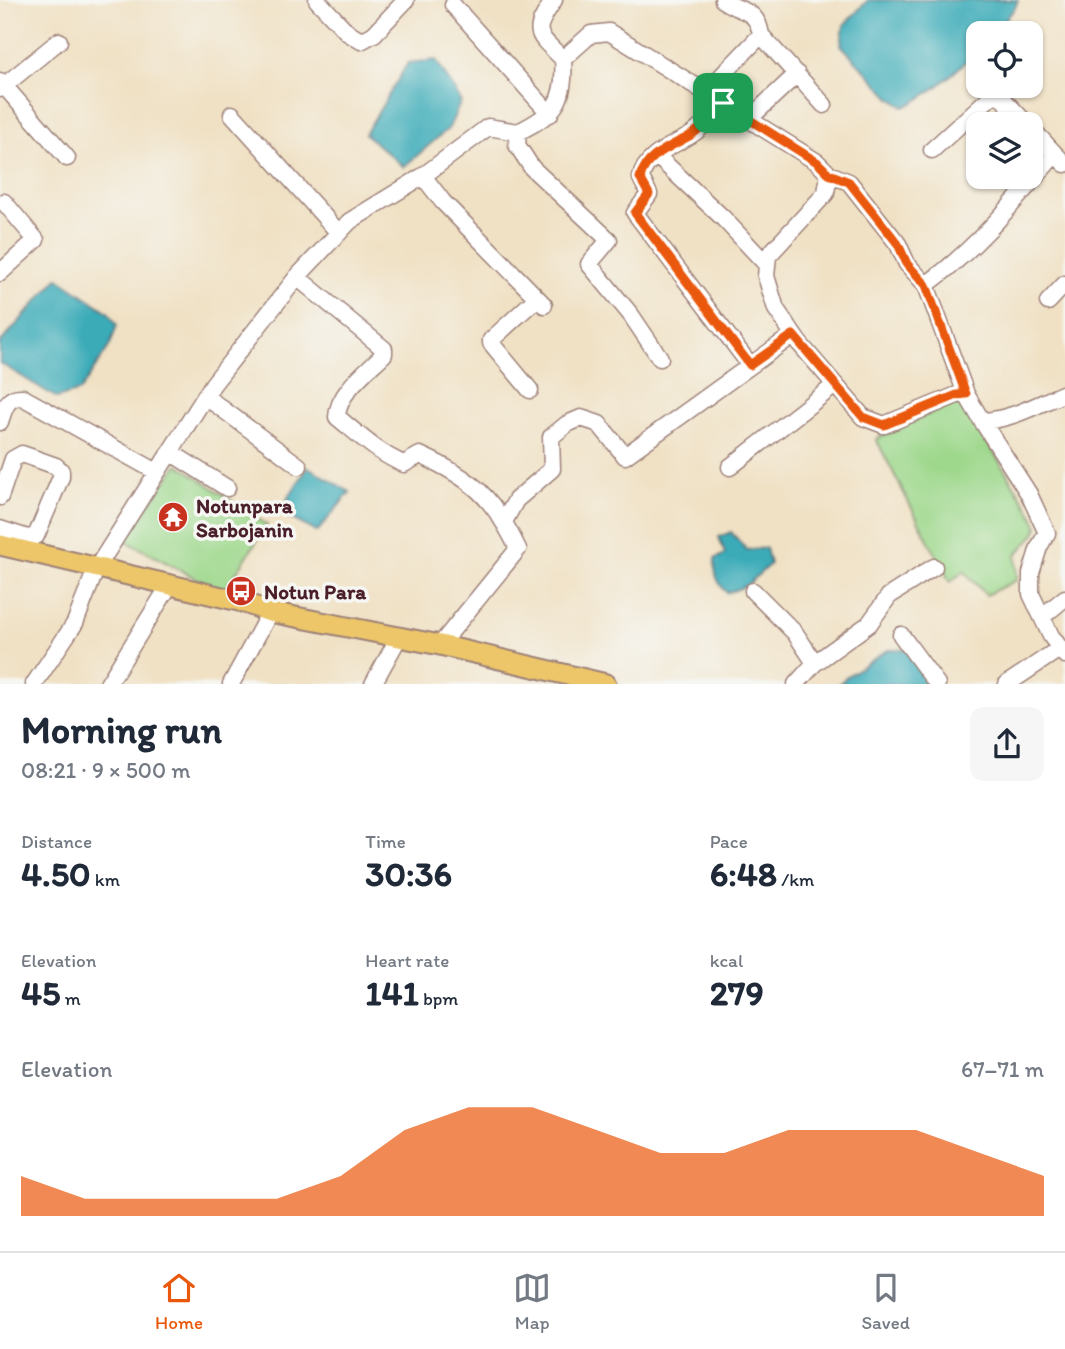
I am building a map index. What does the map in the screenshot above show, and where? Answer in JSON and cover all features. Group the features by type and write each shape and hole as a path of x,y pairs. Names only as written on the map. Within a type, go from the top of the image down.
{"main road":[{"path":"0,545 239,601 270,612 440,645 606,684"}],"street":[{"path":"317,0 348,33 361,41 374,34 406,0"},
{"path":"34,684 75,623 96,569 205,396 297,277 350,221 423,176 488,127 518,131 550,114 556,106 564,75 563,59 542,38 539,23 554,0"},
{"path":"723,0 733,8 746,10 760,25 761,34 824,106"},
{"path":"453,5 550,114"},
{"path":"563,59 592,34 609,32 817,162 829,174 849,182 898,244 907,264 926,285 966,394 1029,494 1047,533 1039,547 1031,573 1031,594 1062,652 1007,684"},
{"path":"706,92 761,34"},
{"path":"60,41 2,85 67,158"},
{"path":"749,119 797,74"},
{"path":"974,112 996,92 1015,112"},
{"path":"723,103 692,135 657,156 642,173 640,178 649,194 636,211 636,216 750,365"},
{"path":"232,114 339,233"},
{"path":"932,150 966,119"},
{"path":"518,131 517,145 533,168 609,240 589,264 631,314 660,358"},
{"path":"926,285 957,262 1062,160 1043,140"},
{"path":"657,156 723,218 767,265"},
{"path":"829,174 826,193 768,256 766,276 776,309 793,335 863,417 884,425 957,395 966,394"},
{"path":"423,176 443,202 541,302 491,340 530,390"},
{"path":"0,273 36,240 4,202"},
{"path":"297,277 384,349 384,354 342,398 337,417 396,461 404,464 420,455 455,472 482,492 505,520 518,549 440,645"},
{"path":"1048,302 1065,284"},
{"path":"505,520 516,500 552,469 551,437 567,424 581,418 591,419 625,456 793,335"},
{"path":"730,467 835,384"},
{"path":"982,421 1004,418 1065,393"},
{"path":"205,396 299,466"},
{"path":"0,422 9,400 22,397 157,472"},
{"path":"170,452 227,488"},
{"path":"0,497 13,459 22,454 57,466 61,471 61,477 36,536 28,538 0,528"},
{"path":"796,684 815,663 869,624 889,596 934,567"},
{"path":"108,684 169,586"},
{"path":"753,592 795,633 815,663"},
{"path":"1043,616 1065,598"},
{"path":"231,684 270,612"},
{"path":"901,635 937,684"},
{"path":"373,684 399,638"}],"green space":[{"path":"957,401 964,405 1038,527 1016,555 1017,580 986,595 964,571 950,582 876,439"},
{"path":"178,464 267,525 226,589 212,587 124,540"}],"water":[{"path":"868,0 1018,0 1004,21 966,21 966,61 934,89 904,107 891,98 841,45 844,25"},
{"path":"436,60 461,101 449,128 404,167 365,134 408,63"},
{"path":"58,278 108,312 117,325 110,345 80,391 57,398 0,363 0,343"},
{"path":"308,467 350,492 317,532 279,512"},
{"path":"731,532 747,550 766,548 770,564 746,586 727,593 717,578 715,559 725,554 719,537"},
{"path":"910,649 937,684 839,684 888,650"}],"place":[{"name":"Notunpara Sarbojanin","path":"173,517"},
{"name":"Notun Para","path":"241,591"}],"route":[{"path":"723,103 817,162 829,174 849,182 898,244 907,264 926,285 966,394 878,425 863,417 793,335 750,365 635,213 649,194 640,178 646,165 665,149 692,135 723,103"}]}
